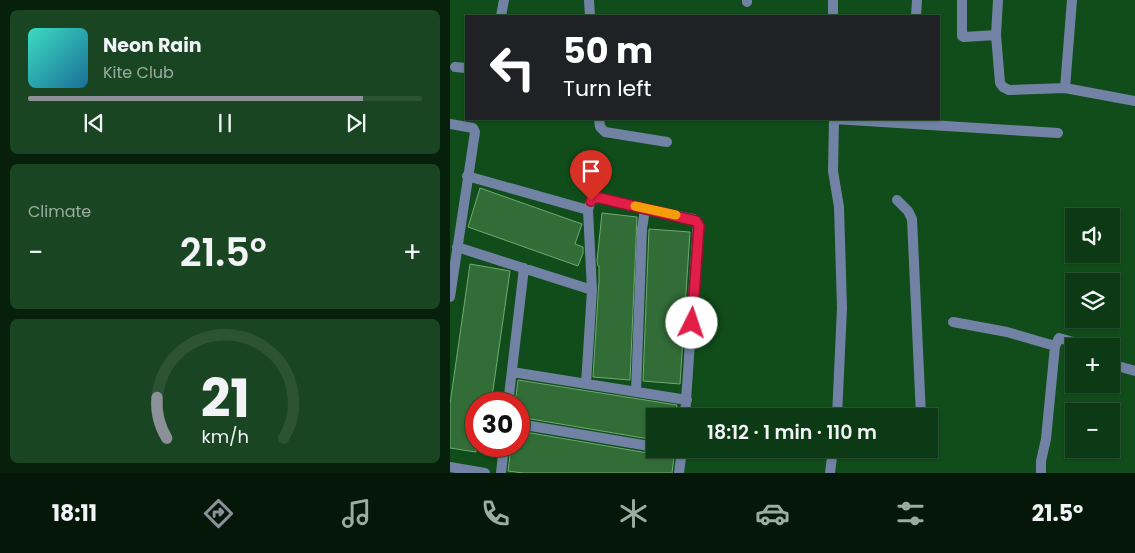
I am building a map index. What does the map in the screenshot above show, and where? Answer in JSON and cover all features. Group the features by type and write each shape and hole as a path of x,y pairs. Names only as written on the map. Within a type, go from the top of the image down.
{"street":[{"path":"501,15 504,0"},
{"path":"589,0 590,15"},
{"path":"833,0 834,15"},
{"path":"916,15 917,0"},
{"path":"962,0 962,36 996,35"},
{"path":"998,0 996,35 1000,84 1003,88 1009,90 1065,88 1135,101"},
{"path":"1065,88 1072,0"},
{"path":"455,67 465,68"},
{"path":"599,120 600,127 605,132 667,142"},
{"path":"834,120 833,171 839,207 842,308 836,408"},
{"path":"850,120 1058,133"},
{"path":"450,124 473,128 475,132 450,297"},
{"path":"467,176 588,210"},
{"path":"586,384 592,290 588,210 591,201 594,198 600,198 693,219 699,226 686,408"},
{"path":"897,200 908,211 912,219 921,408"},
{"path":"636,392 642,229 645,209"},
{"path":"457,247 592,290"},
{"path":"510,392 524,268"},
{"path":"953,322 1007,332 1055,346"},
{"path":"1041,473 1055,346 1059,338 1065,340"},
{"path":"1120,367 1135,371"},
{"path":"512,372 687,400"},
{"path":"530,426 646,445"},
{"path":"501,473 503,457"},
{"path":"679,473 681,458"},
{"path":"830,473 831,458"},
{"path":"450,467 485,473"}],"building":[{"path":"480,188 582,224 575,244 583,247 583,253 578,266 468,227"},
{"path":"602,213 637,217 630,380 593,377 599,280 597,261"},
{"path":"649,229 690,232 680,384 643,381"},
{"path":"470,264 510,271 493,392 465,392 465,450 450,448 450,404"},
{"path":"518,380 677,405 676,408 646,408 646,438 530,419 530,392 516,392"},
{"path":"530,433 646,453 646,458 674,458 672,473 523,473 508,471 510,457 530,457"}],"slow traffic":[{"path":"635,206 676,215"}],"route":[{"path":"591,201 594,198 600,198 693,219 698,223 692,323"}]}
